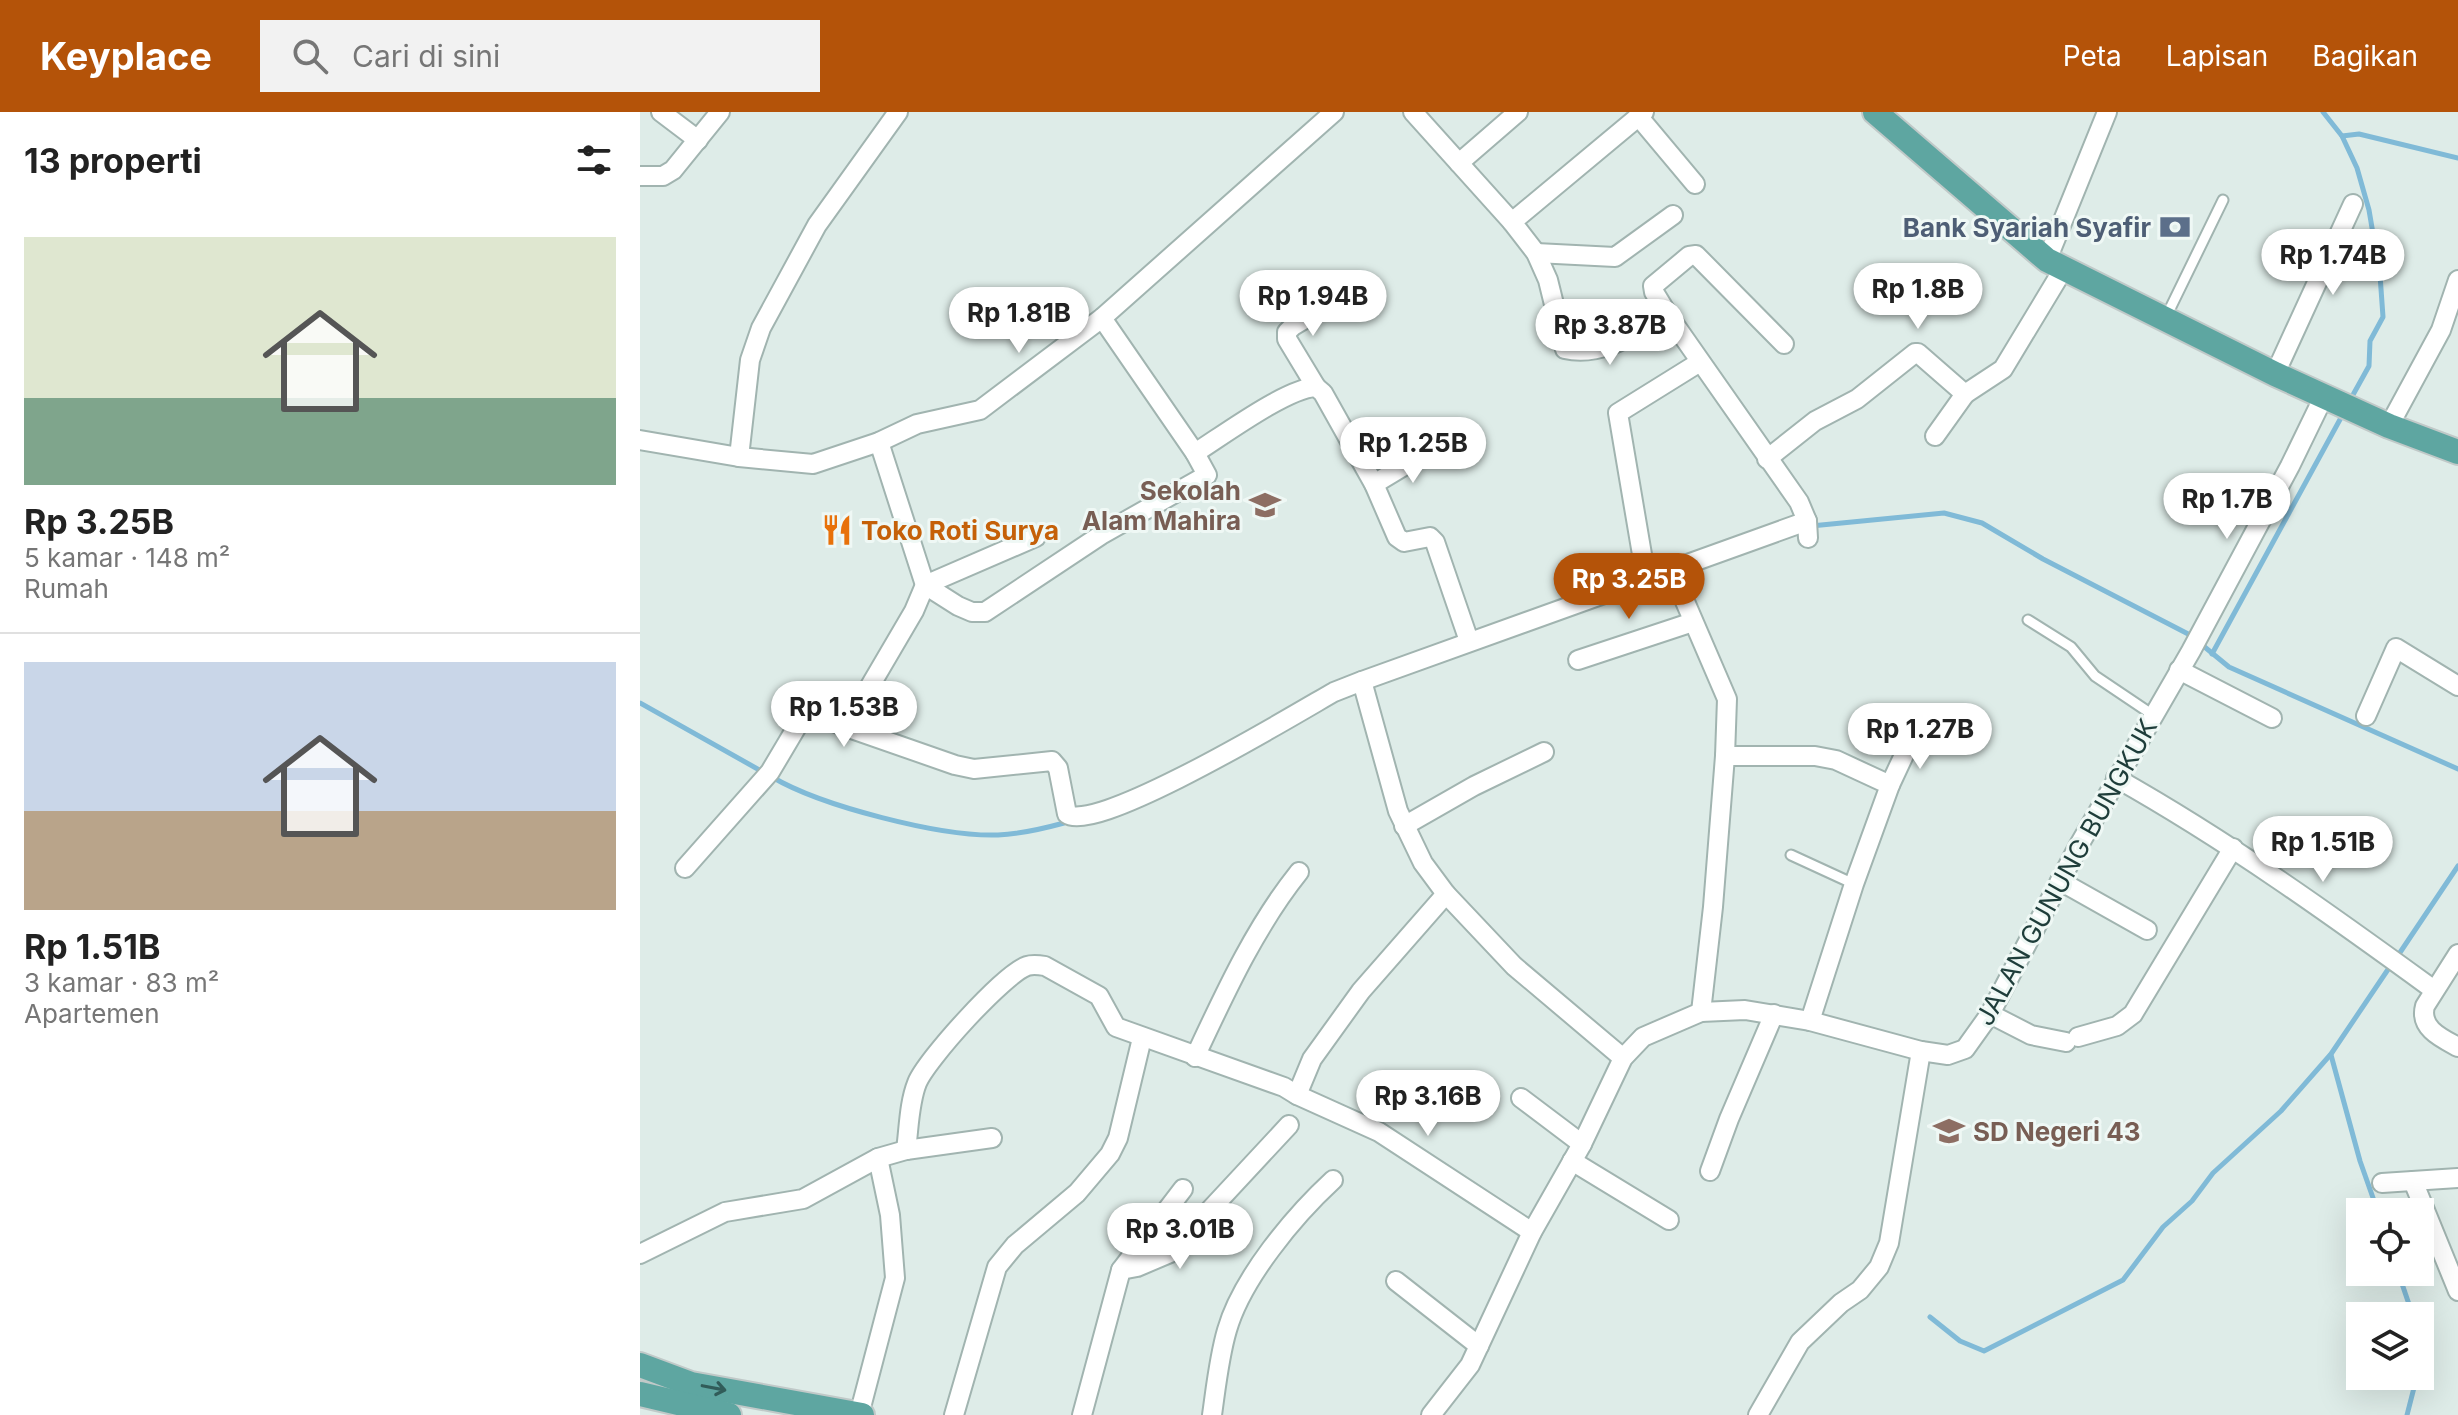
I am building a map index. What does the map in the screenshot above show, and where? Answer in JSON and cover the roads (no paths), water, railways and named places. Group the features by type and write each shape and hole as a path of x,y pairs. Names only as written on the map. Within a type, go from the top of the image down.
{"main road":[{"path":"1875,112 2055,264 2275,374 2389,426 2458,452"},
{"path":"640,1365 691,1384 860,1415"},
{"path":"640,1394 729,1415"}],"street":[{"path":"661,112 698,140"},
{"path":"640,176 663,176 673,170 720,112"},
{"path":"739,457 750,360 761,328 817,225 898,112"},
{"path":"640,440 739,457 813,464 879,442 917,424 980,410 1102,318 1334,112"},
{"path":"1413,112 1536,253 1548,280 1564,347 1568,350 1596,350 1668,315"},
{"path":"1459,163 1518,112"},
{"path":"1935,436 1965,394 2003,369 2055,264 2107,112"},
{"path":"1512,222 1641,114 1695,184"},
{"path":"2275,374 2353,204"},
{"path":"1536,253 1615,257 1673,215"},
{"path":"685,868 753,794 770,772 805,713 810,712 955,765 974,769 1052,761 1058,768 1067,814 1072,818 1146,795 1334,692 1363,685 1469,641 1646,578 1673,573 1808,528 1799,502 1668,315 1653,286 1689,256 1696,255 1784,344"},
{"path":"2389,426 2441,330 2458,280"},
{"path":"1340,298 1293,326 1287,332 1287,339 1316,387 1323,393 1374,484 1397,537 1404,542 1430,537 1435,542 1469,641"},
{"path":"879,442 925,585 958,606 972,612 985,612 1101,535 1204,479 1206,473 1195,453 1102,318"},
{"path":"1767,459 1815,421 1857,399 1915,353 1965,394"},
{"path":"1646,578 1618,413 1700,362"},
{"path":"1195,453 1283,398 1308,387 1316,387"},
{"name":"JALAN GUNUNG BUNGKUK","path":"1431,1415 1470,1365 1532,1232 1582,1144 1623,1058 1634,1044 1652,1031 1701,1012 1745,1010 1810,1021 1921,1051 1956,1054 1965,1049 1990,1014 2116,778 2195,643 2277,491 2340,402"},
{"path":"1374,484 1432,449"},
{"path":"846,727 914,611 925,585 1036,537"},
{"path":"1673,573 1727,699 1725,756 1701,1012"},
{"path":"1578,660 1693,622"},
{"path":"2366,716 2396,648 2458,686"},
{"path":"2179,670 2272,718"},
{"path":"1363,685 1404,826 1423,863 1446,894 1514,966 1623,1058"},
{"path":"1810,1021 1854,884 1890,785 1911,740"},
{"path":"1404,826 1474,786 1544,752"},
{"path":"1725,756 1815,756 1836,760 1890,785"},
{"path":"2116,778 2233,848 2434,990"},
{"path":"1990,1014 2031,1035 2072,1039 2117,1026 2133,1014 2233,848"},
{"path":"1195,1057 1253,941 1280,896 1299,872"},
{"path":"2060,881 2147,930"},
{"path":"1297,1095 1312,1059 1344,1014 1446,894"},
{"path":"2458,954 2434,990 2423,1015 2425,1023 2440,1038 2458,1047"},
{"path":"906,1150 913,1096 926,1067 992,995 1027,966 1045,966 1099,996 1116,1027 1284,1087 1379,1132 1532,1232"},
{"path":"1710,1171 1774,1014"},
{"path":"954,1415 997,1267 1015,1245 1077,1193 1110,1154 1118,1138 1142,1038"},
{"path":"1758,1415 1800,1342 1841,1303 1860,1290 1879,1267 1889,1243 1921,1051"},
{"path":"1521,1098 1582,1144"},
{"path":"1121,1270 1137,1267 1170,1253 1289,1125"},
{"path":"640,1254 725,1212 803,1199 878,1158 906,1150 992,1138"},
{"path":"860,1415 895,1278 890,1215 878,1158"},
{"path":"1572,1161 1669,1220"},
{"path":"2382,1183 2458,1178"},
{"path":"1212,1415 1228,1327 1257,1268 1317,1194 1333,1180"},
{"path":"2413,1181 2458,1291"},
{"path":"1082,1415 1121,1270 1183,1189"},
{"path":"1396,1281 1479,1346"}],"lane":[{"path":"2165,319 2223,200"},
{"path":"2028,620 2071,647 2095,676 2153,715"},
{"path":"1791,855 1854,884"}],"waterway":[{"path":"2323,112 2342,136 2357,168 2369,210 2380,275 2383,317 2370,341 2369,366 2349,402"},
{"path":"2342,136 2359,134 2458,158"},
{"path":"2212,654 2343,414"},
{"path":"1811,526 1944,513 1982,523 2043,559 2194,637"},
{"path":"2201,644 2229,667 2458,769"},
{"path":"640,703 763,772"},
{"path":"772,777 850,809 946,831 998,835 1064,823"},
{"path":"2397,957 2458,866"},
{"path":"1930,1317 1960,1341 1984,1351 2123,1280 2163,1227 2192,1201 2213,1173 2281,1111 2331,1054 2391,965"},
{"path":"2331,1055 2373,1198"},
{"path":"2403,1286 2408,1302"},
{"path":"2407,1415 2413,1390"}],"place":[{"name":"Bank Syariah Syafir","path":"2175,227"},
{"name":"Sekolah Alam Mahira","path":"1265,505"},
{"name":"Toko Roti Surya","path":"837,530"},
{"name":"SD Negeri 43","path":"1949,1131"}]}
